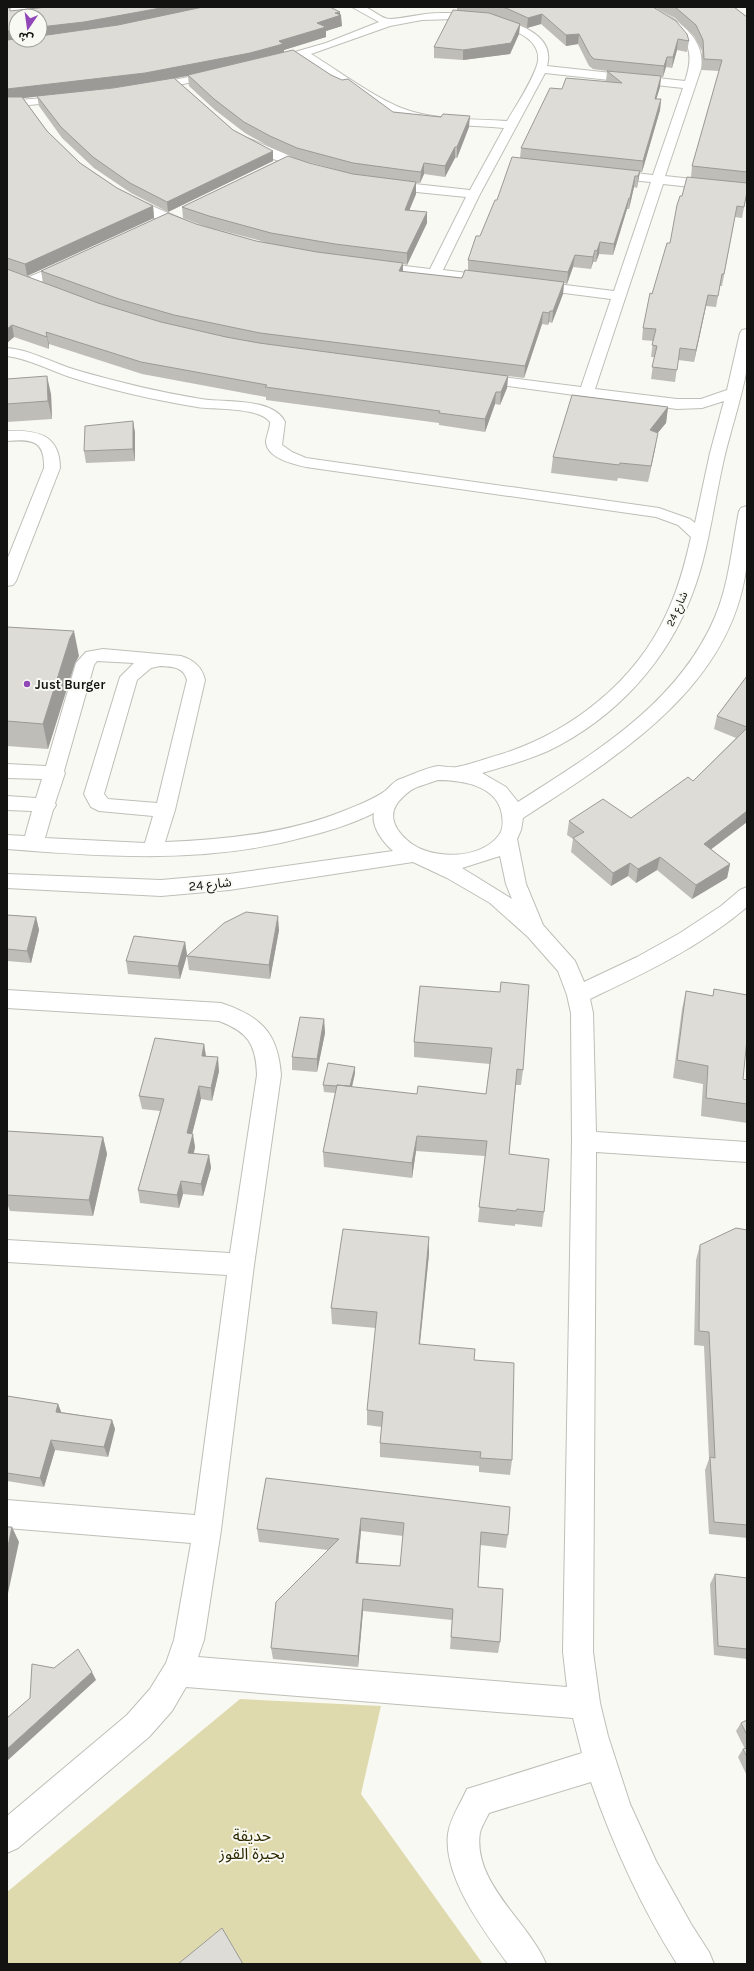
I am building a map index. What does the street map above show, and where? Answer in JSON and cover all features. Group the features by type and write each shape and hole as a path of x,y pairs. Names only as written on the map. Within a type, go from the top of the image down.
{"street":[{"path":"7,10 45,7"},
{"path":"357,7 388,23"},
{"path":"587,392 696,69 696,54 690,40 678,28 662,16 645,7"},
{"path":"258,66 304,54 388,23 423,17 446,16 490,20 526,32 538,40 544,50 545,59 541,69 491,161 435,273"},
{"path":"304,54 384,104 401,112 422,117 511,125"},
{"path":"541,69 690,85"},
{"path":"139,89 178,83 230,72"},
{"path":"178,83 189,94"},
{"path":"7,104 80,97"},
{"path":"28,102 35,115"},
{"path":"236,134 262,150 287,161 319,172"},
{"path":"273,168 287,161"},
{"path":"491,161 506,163"},
{"path":"598,173 747,189"},
{"path":"375,183 474,194"},
{"path":"119,194 167,219 199,231"},
{"path":"153,225 181,212"},
{"path":"45,291 20,280 83,258"},
{"path":"356,264 504,282"},
{"path":"520,284 619,296"},
{"name":"شارع 24","path":"458,773 509,758 542,745 582,723 617,694 653,653 678,611 700,536 722,432 747,333"},
{"path":"7,352 19,354 80,376 142,392 212,405 250,408 267,412 274,416 279,426 273,439 275,447 284,455 302,461 326,466 659,513 684,522 700,536"},
{"path":"462,376 677,404 702,403 733,393"},
{"path":"677,404 707,417 722,432"},
{"path":"7,436 24,436 44,442 52,452 53,460 52,468 7,581"},
{"path":"514,815 603,756 628,737 650,718 688,679 714,638 724,617 730,597 747,511"},
{"path":"103,655 119,665 129,678"},
{"path":"33,844 46,805 86,663 92,656 103,655 181,662 189,667 194,673 196,680 165,810 153,850"},
{"path":"161,660 145,664 129,678 96,789 96,800 100,804 106,806 165,810"},
{"path":"7,771 55,773"},
{"path":"7,842 153,850 213,847 292,833 345,818 388,798 400,786 416,777 437,773 458,773 474,777 501,792 509,803 514,815 513,828 507,840 494,852 475,860 454,864 432,862"},
{"path":"388,798 383,810 383,823 388,835 397,846 412,855 432,862 460,876 497,898 536,931 567,967 578,995 583,1032 584,1141 578,1652 585,1704 601,1763 623,1824 651,1885 685,1947 697,1964"},
{"path":"7,803 46,805"},
{"path":"507,840 516,884 536,931"},
{"name":"شارع 24","path":"7,881 161,888 291,874 412,855"},
{"path":"578,995 660,955 701,930 747,895"},
{"path":"7,999 221,1012 236,1017 249,1025 260,1035 266,1047 269,1060 269,1075 241,1265 207,1530 189,1640 178,1671 161,1700 138,1726 7,1837"},
{"path":"584,1141 747,1152"},
{"path":"7,1251 241,1265"},
{"path":"7,1514 207,1530"},
{"path":"178,1671 585,1704"},
{"path":"529,1964 484,1903 464,1854 464,1833 478,1800 601,1763"}],"green space":[{"name":"حديقة بحيرة القوز","path":"240,1699 381,1706 361,1794 483,1964 7,1964 7,1892"}],"building":[{"path":"166,7 84,22 48,26 48,8 38,8"},
{"path":"203,7 330,7 340,12 335,13 341,15 317,23 326,27 279,41 283,44 250,53 145,73 7,89 7,40 8,48 48,48 48,35 118,25"},
{"path":"501,7 653,7 676,21 687,34 689,41 678,39 673,57 667,57 664,66 594,59 590,55 579,34 566,35 542,14 528,18"},
{"path":"675,7 734,7 747,17 747,172 692,166 722,60 704,59 703,40 696,25"},
{"path":"7,8 8,31 7,31"},
{"path":"453,10 489,13 520,24 511,43 463,50 434,47"},
{"path":"293,50 331,75 342,80 348,79 393,112 441,117 443,114 470,116 457,147 455,147 445,166 424,163 421,172 412,171 353,163 297,148 244,122 214,99 188,75"},
{"path":"607,71 661,76 655,99 661,99 643,161 521,148 550,88 562,89 566,78 622,83"},
{"path":"174,78 233,130 273,151 167,202 130,183 93,157 61,127 37,96 113,88"},
{"path":"7,97 22,97 47,131 80,163 117,188 153,206 25,264 7,258"},
{"path":"288,156 353,174 416,182 405,210 427,212 407,253 335,244 271,233 182,207"},
{"path":"512,157 640,171 638,176 635,176 630,198 614,244 600,242 593,257 575,255 568,272 468,260 476,236 480,236 495,200 497,200"},
{"path":"687,177 747,183 747,192 744,207 737,206 724,274 722,274 718,296 708,295 696,350 680,348 677,370 652,367 657,346 652,345 656,329 643,328 650,293 652,294 667,243 670,243 677,205 680,196 682,196"},
{"path":"168,213 196,224 256,241 317,252 403,263 399,271 462,278 465,270 564,282 553,311 550,311 549,313 543,312 525,366 260,333 174,315 119,299 41,271"},
{"path":"7,269 98,303 161,322 226,337 259,343 508,376 501,392 496,392 485,419 439,413 440,411 265,387 267,385 141,362 46,332 47,337 12,325 7,329"},
{"path":"47,376 48,401 7,404 7,379"},
{"path":"572,395 668,407 650,430 658,433 651,466 620,463 619,465 553,457"},
{"path":"133,421 133,449 84,451 85,426"},
{"path":"7,627 74,631 70,638 43,724 7,721"},
{"path":"747,676 747,727 717,716"},
{"path":"747,728 747,811 704,844 730,864 696,885 660,857 638,869 630,863 613,873 573,838 584,832 569,821 603,799 631,818 688,777 693,781"},
{"path":"246,912 278,916 269,965 187,956 224,923"},
{"path":"7,915 36,917 27,951 7,949"},
{"path":"134,936 185,942 178,966 126,961"},
{"path":"501,982 529,985 523,1070 517,1069 509,1154 549,1159 544,1212 479,1207 487,1141 417,1136 412,1163 323,1152 337,1085 417,1094 418,1086 486,1094 492,1048 414,1042 420,986 500,992"},
{"path":"714,989 747,995 747,1039 743,1079 747,1080 747,1104 706,1098 708,1066 677,1060 686,991 713,996"},
{"path":"300,1017 324,1019 317,1059 292,1057"},
{"path":"155,1038 204,1044 202,1056 218,1057 211,1088 199,1086 187,1133 193,1134 188,1153 209,1155 201,1184 181,1181 177,1195 138,1190 164,1099 139,1096"},
{"path":"328,1063 355,1067 350,1086 323,1085"},
{"path":"7,1131 103,1137 89,1200 7,1195"},
{"path":"736,1228 747,1230 747,1525 714,1522 710,1457 715,1458 709,1332 699,1331 700,1245"},
{"path":"343,1229 429,1237 419,1344 475,1349 474,1360 514,1363 512,1460 480,1458 481,1452 380,1443 383,1412 367,1410 377,1312 331,1308"},
{"path":"7,1396 58,1404 56,1412 112,1420 104,1447 51,1440 40,1478 7,1473"},
{"path":"266,1478 510,1507 508,1535 481,1532 478,1587 503,1589 500,1642 451,1637 453,1609 363,1599 358,1656 271,1648 276,1602 339,1539 257,1529","holes":["361,1518 404,1523 400,1566 356,1563"]},
{"path":"7,1527 12,1527 7,1551"},
{"path":"715,1574 747,1578 747,1649 718,1646"},
{"path":"78,1649 92,1672 7,1749 7,1718 30,1698 32,1664 54,1668"},
{"path":"747,1720 747,1735 741,1723"},
{"path":"747,1748 747,1757 743,1749"},
{"path":"222,1928 243,1964 178,1964"}],"place":[{"name":"Just Burger","path":"27,684"}]}
